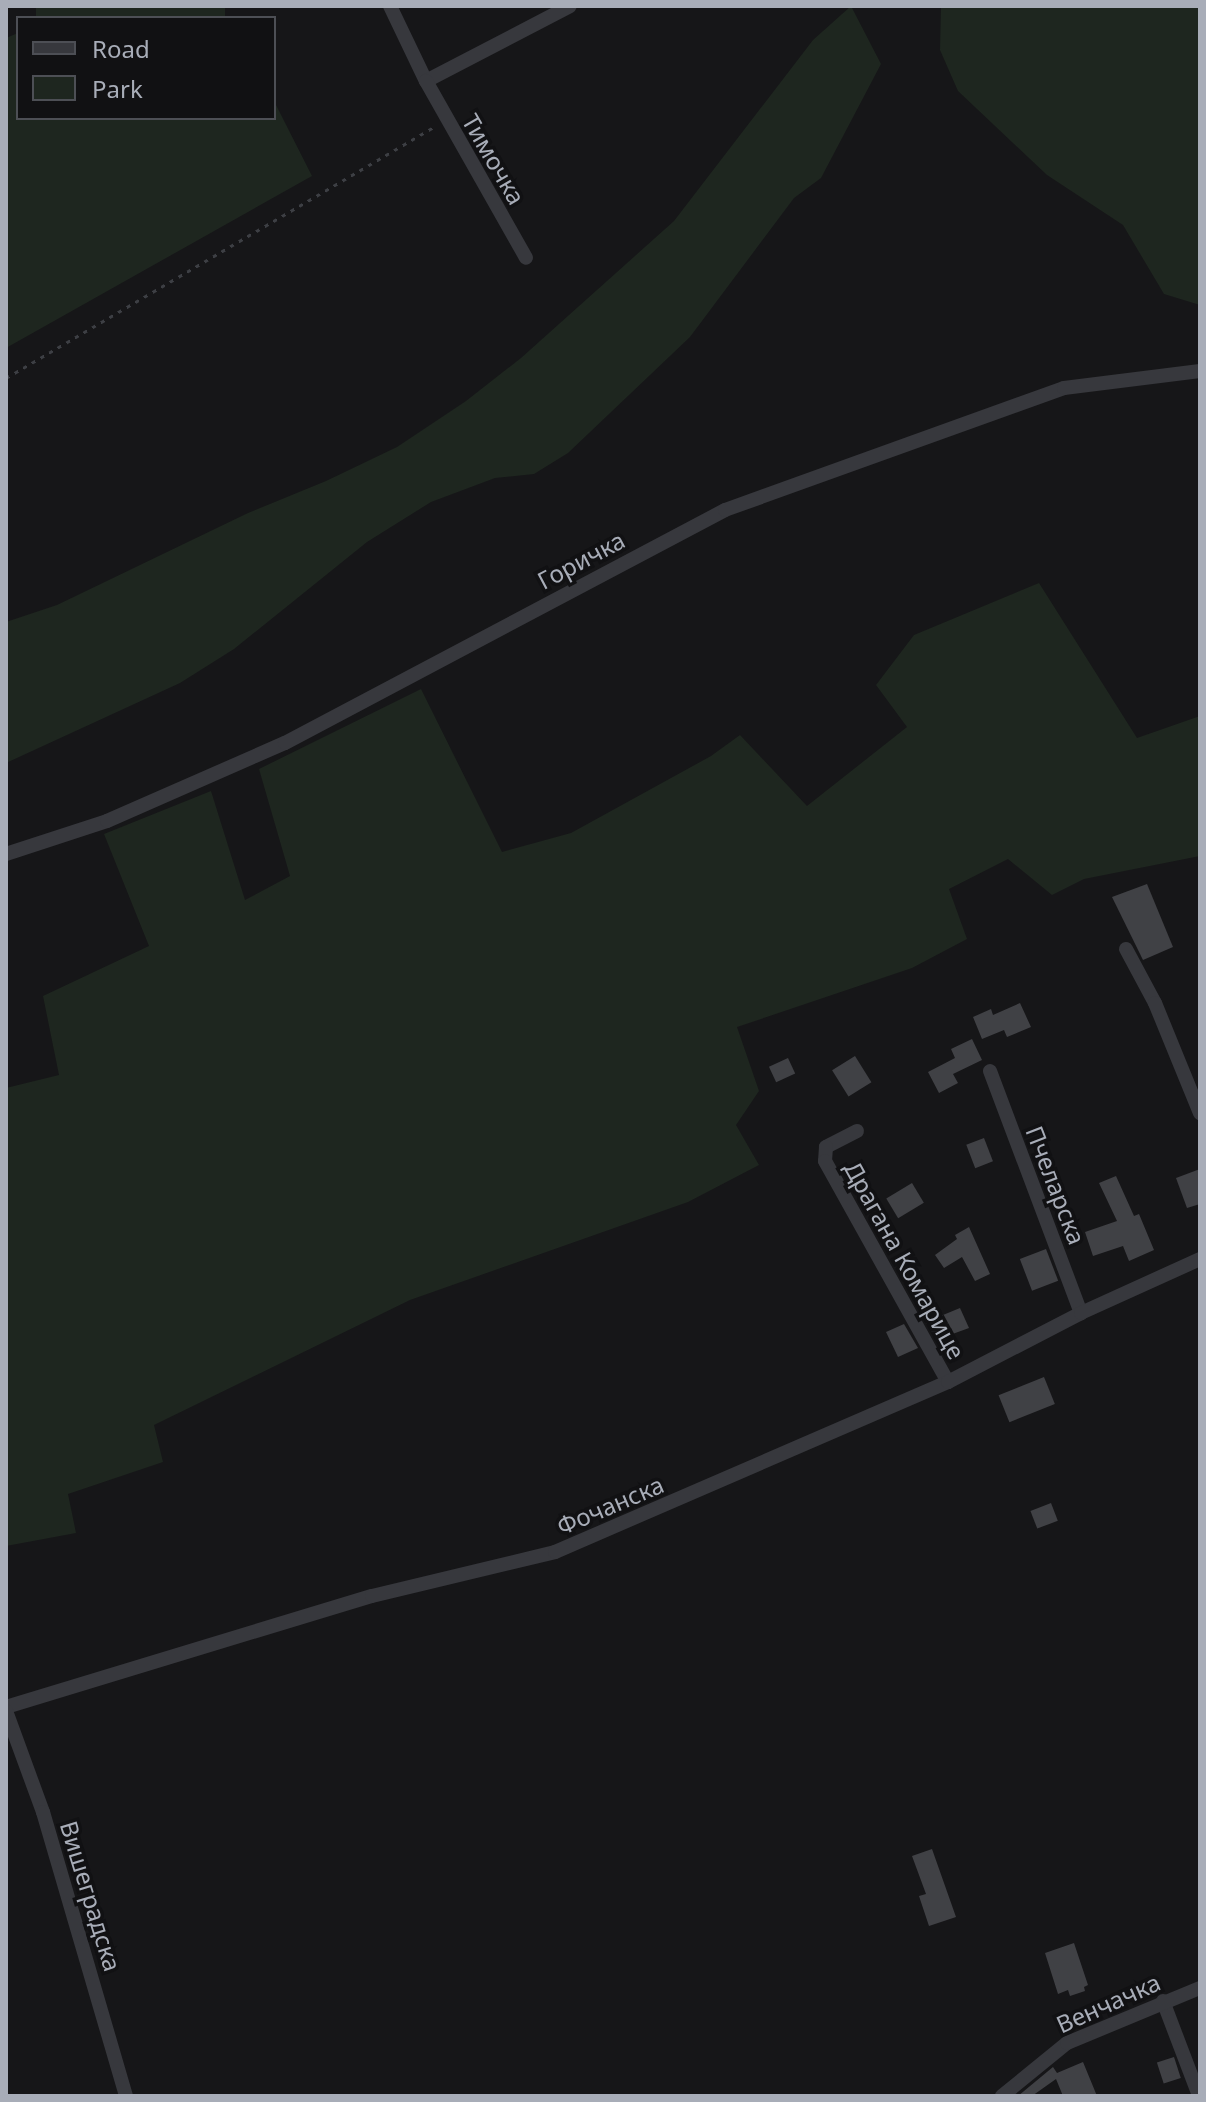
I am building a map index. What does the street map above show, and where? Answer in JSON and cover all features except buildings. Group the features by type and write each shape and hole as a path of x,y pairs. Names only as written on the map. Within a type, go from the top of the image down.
{"street":[{"name":"Тимочка","path":"390,6 446,120 526,258"},
{"path":"426,81 570,6"},
{"name":"Горичка","path":"6,854 107,821 285,743 725,510 1053,391 1200,371"},
{"path":"1126,949 1155,1003 1200,1113"},
{"name":"Пчеларска","path":"990,1071 1081,1313"},
{"name":"Драгана Комарице","path":"857,1131 826,1147 825,1161 948,1382"},
{"name":"Фочанска","path":"6,1709 372,1596 555,1552 948,1382 1081,1313 1200,1259"},
{"name":"Вишеградска","path":"6,1709 43,1812 126,2096"},
{"name":"Венчачка","path":"1002,2096 1067,2043 1200,1988"},
{"path":"1163,2001 1199,2096"}],"path":[{"path":"6,378 446,120"}],"green space":[{"path":"36,6 225,6 225,16 36,16"},
{"path":"851,6 881,64 821,178 794,198 690,337 568,453 534,474 495,478 431,502 367,542 234,649 180,683 6,763 6,622 57,605 248,513 397,447 466,401 521,358 674,221 813,40"},
{"path":"941,6 1200,6 1200,305 1164,294 1123,225 1047,175 958,91 940,50"},
{"path":"16,34 16,120 276,120 276,105 312,176 6,348 6,38"},
{"path":"1039,583 1137,738 1200,716 1200,856 1084,879 1052,895 1008,859 949,889 967,939 912,968 737,1027 759,1091 736,1125 759,1165 688,1202 410,1300 154,1425 163,1462 68,1494 76,1533 6,1546 6,1088 59,1075 43,996 149,946 104,834 211,791 245,900 290,876 259,769 421,689 502,852 571,833 711,756 740,735 807,806 907,727 876,685 914,635"}]}
